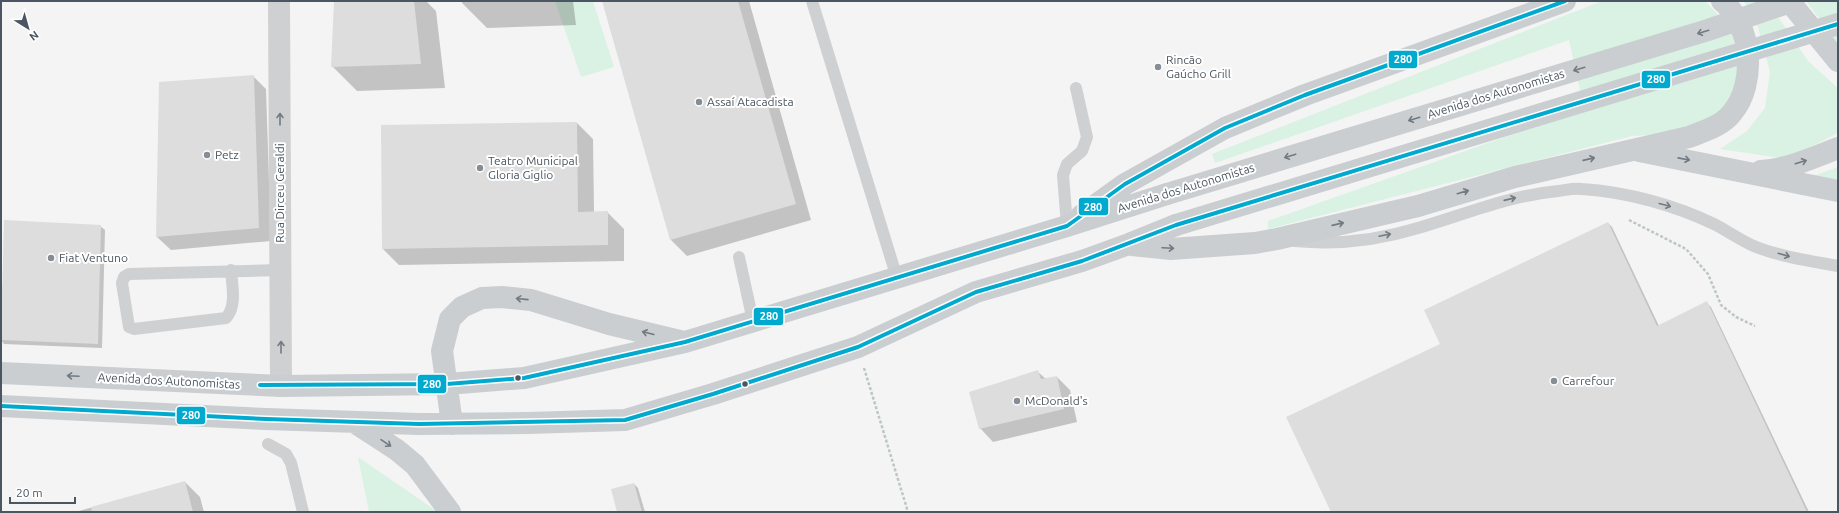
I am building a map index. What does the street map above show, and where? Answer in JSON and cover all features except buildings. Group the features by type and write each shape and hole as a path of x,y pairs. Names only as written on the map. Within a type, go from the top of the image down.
{"main road":[{"path":"1067,226 1125,184 1225,128 1305,95 1565,1"},
{"path":"1129,244 1171,249 1255,243 1277,239 1418,206 1515,177 1689,137 1713,128 1732,114 1740,101 1744,94 1750,66 1742,27 1722,1"},
{"path":"1789,1 1834,54"},
{"name":"Avenida dos Autonomistas","path":"1,373 281,386 447,384 524,378 686,342 1708,30 1793,1"},
{"path":"1,406 354,422 452,424 625,420 713,394 858,347 976,292 1082,261 1176,225 1838,24"},
{"path":"1750,172 1777,170 1807,161 1838,148"},
{"path":"1632,149 1750,172 1838,192"},
{"path":"452,424 442,351 450,319 462,307 482,298 502,297 531,300 603,322 686,342"},
{"path":"354,422 397,450 415,465 450,512"}],"street":[{"name":"Rua Dirceu Geraldi","path":"279,1 281,386"}],"lane":[{"path":"812,1 897,278"},
{"path":"1067,226 1063,175 1067,164 1082,151 1087,137 1076,88"},
{"path":"1277,239 1332,243 1368,239 1417,229 1485,205 1530,195 1581,188 1627,195 1672,207 1714,225 1756,247 1800,260 1838,266"},
{"path":"738,257 754,321"},
{"path":"231,270 231,312 226,318 134,329 130,327 122,283 124,277 129,274 231,270 280,270"},
{"path":"268,444 286,454 289,459 303,512"}],"path":[{"path":"1629,220 1686,250 1708,274 1721,305 1736,317 1755,326"},
{"path":"858,347 908,512"}],"green space":[{"path":"555,1 593,1 614,67 581,77"},
{"path":"1602,1 1705,1 1730,27 1741,71 1739,98 1696,132 1632,136 1268,229 1268,221 1584,109 1569,40 1215,163 1212,154"},
{"path":"1743,1 1767,1 1808,61 1838,88 1838,133 1787,159 1720,149 1747,131 1765,108 1770,72 1754,13"},
{"path":"1806,1 1838,1 1838,41 1835,40"},
{"path":"1838,167 1838,183 1808,178"},
{"path":"358,457 438,512 369,512"}],"transit line":[{"name":"280","path":"260,385 447,384 524,378 685,342 1067,226 1125,184 1225,128 1305,95 1565,1"},
{"name":"280","path":"1,406 266,419 419,424 625,420 713,394 858,347 976,292 1082,261 1176,225 1838,24"}],"place":[{"name":"Rincão Gaúcho Grill","path":"1158,67"},
{"name":"Assaí Atacadista","path":"699,102"},
{"name":"Petz","path":"207,155"},
{"name":"Teatro Municipal Gloria Giglio","path":"480,168"},
{"name":"Fiat Ventuno","path":"51,258"},
{"name":"Carrefour","path":"1554,381"},
{"name":"McDonald's","path":"1017,401"}]}
